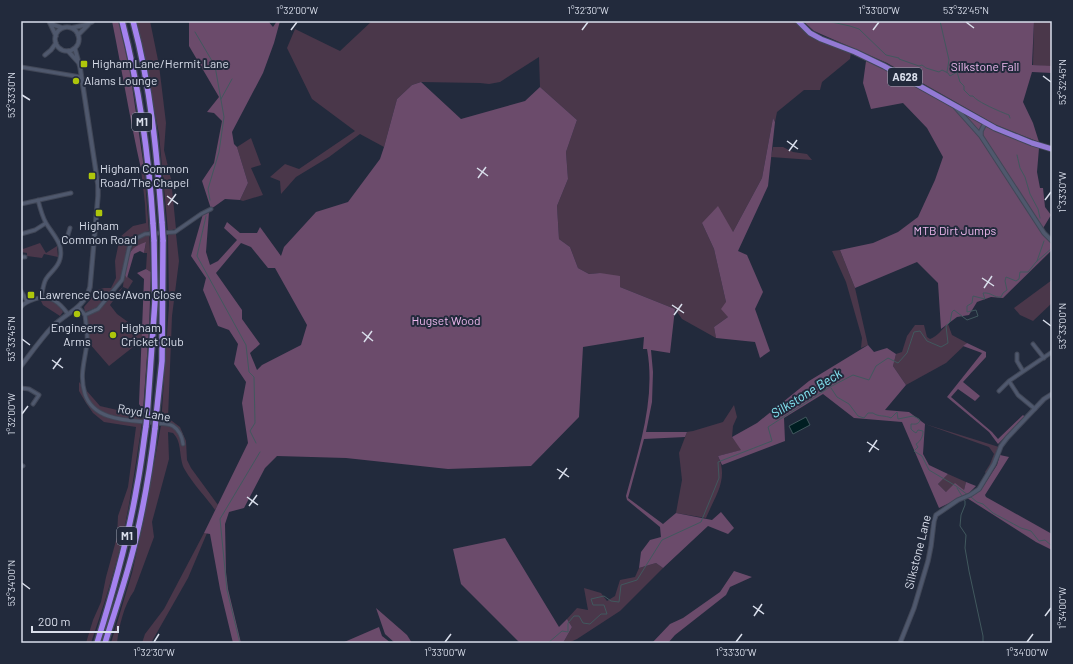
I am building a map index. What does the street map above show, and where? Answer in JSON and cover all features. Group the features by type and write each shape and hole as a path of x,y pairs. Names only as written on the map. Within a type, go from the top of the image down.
{"highway":[{"name":"M1","path":"96,643 125,545 137,486 147,416 155,301 153,224 140,106 130,52 122,21"},
{"name":"M1","path":"105,643 128,572 138,534 151,458 162,361 163,240 157,161 150,106 139,44 133,21"},
{"name":"A628","path":"798,21 810,33 890,69 985,123 1016,137 1052,149"}],"street":[{"path":"49,21 59,28 71,28 85,25 93,21"},
{"path":"49,21 56,36 56,43 60,49 68,52 80,65"},
{"path":"78,34 93,21"},
{"path":"56,36 60,30 64,28"},
{"path":"68,52 75,49 79,43 78,34 71,28"},
{"path":"56,43 45,55 60,49"},
{"path":"21,366 41,339 60,320 84,302 88,296 90,287 98,185 80,65 75,49"},
{"path":"21,67 81,77"},
{"path":"954,106 981,136 1044,233 1052,241"},
{"path":"981,136 981,131 985,123"},
{"path":"21,204 71,193"},
{"path":"38,200 41,214 59,243 61,252 60,260 56,268 47,277 44,283 41,297"},
{"path":"78,308 86,315 98,309 122,280 129,248 132,240 137,236 175,232 211,209"},
{"path":"21,234 35,230 46,223"},
{"path":"59,243 66,238 70,228"},
{"path":"21,291 27,302"},
{"path":"21,307 27,302 41,297 52,299 62,306 68,314"},
{"name":"Royd Lane","path":"86,315 87,340 82,380 86,396 92,406 108,416 120,419 172,426 182,436 184,444"},
{"path":"1034,347 1044,358"},
{"path":"1001,390 1009,381 1052,352"},
{"path":"1016,356 1017,361 1023,371"},
{"path":"1009,381 1018,395 1035,409"},
{"path":"21,388 29,389 39,395 33,404"},
{"name":"Silkstone Lane","path":"900,643 914,608 928,561 936,515 958,500 979,489 994,464 1001,446 1007,438 1044,399 1052,394"}],"shaded area":[{"path":"137,21 150,21 159,65 166,123 164,150 171,179 176,229 168,231 159,134"},
{"path":"372,21 795,21 801,27 851,52 850,59 822,82 820,90 804,90 777,112 775,122 773,118 762,178 733,232 702,223 714,249 728,317 714,327 716,338 682,319 675,309 620,287 600,273 589,274 578,268 570,247 559,239 557,206 568,179 566,152 577,120 540,87 539,57 500,82 489,84 421,82 412,85 397,99 384,147 360,134 329,157 296,177 281,194 280,181 270,177 285,164 299,169 355,131 312,99 287,48 295,29 340,51"},
{"path":"1034,21 1052,21 1052,67 1033,65"},
{"path":"251,138 261,165 251,168 263,195 243,201 240,200 248,183 237,147"},
{"path":"773,147 783,147 793,152 807,154 812,160 771,157"},
{"path":"144,168 149,231 133,238 129,243 121,278 97,307 85,312 84,307 90,300 94,291 104,288 111,288 116,278 115,261 120,237 133,226 146,223 141,169"},
{"path":"149,233 151,272 146,269 147,253 144,253 146,243 130,251 136,241"},
{"path":"168,234 176,234 179,261 172,316 168,418 180,427 186,441 187,460 191,468 218,505 215,510 188,475 183,465 178,441 173,433 168,432 169,459 152,522 154,537 134,591 125,609 117,643 111,643 132,573 144,520 161,425 169,305"},
{"path":"40,243 46,253 57,246 58,257 44,254 42,258 27,256 27,253 21,252 21,246 23,249"},
{"path":"840,250 855,288 868,345 861,348 862,338 846,282 832,251"},
{"path":"124,274 133,281 128,289 123,287"},
{"path":"1052,280 1052,303 1033,321 1020,315 1014,308"},
{"name":"Higham Cricket Club","path":"123,287 110,305 117,314 132,325 136,331 142,334 142,340 109,366 89,343 87,316 98,310"},
{"path":"40,299 54,302 63,312 60,316 43,305"},
{"path":"948,324 952,335 967,343 946,363 906,385 893,366 896,354 902,352 907,336 915,325 924,325 927,337 930,339 937,335"},
{"path":"79,382 100,406 143,416 123,535 113,575 91,643 86,643 93,620 101,602 117,537 118,516 128,487 136,427 104,422 93,413 86,403 79,391"},
{"path":"734,405 737,417 733,426 732,437 742,450 718,456 722,472 720,487 706,518 676,513 682,480 679,453 687,432 723,422"},
{"path":"806,417 810,425 793,434 789,426"},
{"path":"925,424 999,447 987,475 985,472 994,454 989,447"},
{"path":"948,474 966,482 964,490 946,492 938,484"},
{"path":"204,533 207,533 188,578 151,643 142,643 145,634 164,609"},
{"path":"656,563 663,568 620,611 577,639 568,643 563,643 572,627 567,619 577,608 588,610 584,588 601,593 607,601 615,596 620,580 635,577 639,568"}],"green space":[{"path":"112,21 119,21 130,72 144,168 141,169 133,132"},
{"path":"189,21 268,21 273,27 277,21 280,21 263,73 232,132 234,144 237,147 248,183 240,200 225,199 211,209 202,181 214,163 222,121 214,113 207,112 219,97 189,46"},
{"name":"Silkstone Fall","path":"803,21 1034,21 1032,65 1052,66 1052,73 1032,72 1023,102 1033,123 1039,142 996,125 887,63 814,31"},
{"name":"MTB Dirt Jumps","path":"866,61 884,68 989,128 1039,148 1037,172 1040,188 1043,188 1045,207 1051,215 1042,230 1042,233 1052,244 1052,250 1003,298 991,297 977,302 969,315 957,317 941,329 938,283 917,262 855,288 840,250 873,243 898,232 918,217 935,180 943,157 927,128 903,103 871,109 863,83"},
{"name":"Hugset Wood","path":"421,82 461,119 525,101 540,87 577,120 566,152 568,179 557,206 559,239 570,247 578,268 589,274 600,273 620,276 620,287 675,309 670,353 651,350 653,372 652,402 646,432 687,432 685,437 644,439 628,498 663,524 676,513 712,520 721,512 734,528 728,534 708,526 663,568 656,563 639,568 641,552 650,540 661,537 660,527 627,500 626,496 641,442 648,405 649,368 647,349 643,349 644,337 583,347 579,417 531,466 448,469 346,458 277,456 265,468 244,508 229,512 225,524 226,572 228,589 241,643 233,643 220,589 210,534 204,533 248,443 242,403 246,382 234,364 238,344 229,330 218,326 203,290 206,278 191,256 203,214 209,212 206,252 210,265 218,261 237,240 224,228 227,222 240,233 257,233 260,227 281,256 284,247 316,212 348,202 380,159 397,99 412,85","holes":["241,243 251,247 268,268 275,268 307,325 301,345 262,365 257,370 250,353 260,344 242,319 242,310 216,273"]},
{"path":"773,118 775,122 768,186 738,251 747,255 763,292 755,309 770,351 760,358 755,342 716,338 714,327 728,317 721,309 726,302 714,249 702,223 718,206 733,232 762,178"},
{"path":"146,242 144,253 140,251 134,254 127,278 124,274 129,254 135,247"},
{"path":"146,269 151,272 149,329 143,410 139,404 144,279 137,273"},
{"path":"967,343 986,352 986,357 963,382 980,396 975,401 958,389 951,397 992,432 998,439 1023,415 1025,417 998,444 989,432 947,397 982,353 963,346"},
{"path":"868,345 874,352 887,348 896,354 893,366 906,385 885,410 909,412 925,424 923,454 929,465 948,474 938,484 946,492 955,483 964,490 966,482 976,486 968,494 939,508 902,422 854,418 823,394 784,418 785,441 722,465 718,456 741,450 732,437 757,423 809,381"},
{"path":"1000,455 1009,457 985,495 986,497 1052,534 1052,550 1036,542 967,498 981,490 997,465"},
{"path":"505,538 559,627 567,619 572,627 563,643 520,643 461,584 453,549"},
{"path":"734,571 752,577 730,587 726,595 675,635 668,643 652,643 670,624 683,618 720,592"},
{"path":"376,608 407,635 412,643 395,643 385,634"},
{"path":"379,627 382,636 391,643 342,643"}],"waterway":[{"path":"827,21 859,29 886,55 899,58 919,66 922,65 926,68 939,72 942,70 950,76 957,72 960,82 964,86 964,90 970,96 973,96 984,104 1009,115 1010,118"},
{"path":"940,21 949,60 947,72"},
{"path":"195,32 215,66 224,117 219,152 208,189 210,200"},
{"path":"221,99 232,79"},
{"path":"1017,155 1020,168 1025,177 1030,194 1038,209 1040,218"},
{"path":"206,216 197,256 246,345 249,372 254,377 255,423 250,431 256,443"},
{"path":"1037,261 1044,241"},
{"name":"Silkstone Beck","path":"548,643 562,631 568,632 568,623 574,616 579,616 583,623 590,624 601,614 607,614 604,605 593,605 591,599 604,596 611,601 619,602 621,585 637,580 662,540 701,522 719,478 718,462 772,441 768,427 830,387 853,375 869,380 876,366 888,358 898,363 907,353 914,332 920,331 927,341 941,347 948,343 946,326 950,322 952,312 954,310 967,320 978,316 976,310 967,312 967,306 972,303 973,296 985,299 983,293 986,293 996,297 1001,297 1007,290 1005,281 1006,277 1016,281 1019,279 1020,272 1028,272 1036,262 1052,248"},
{"path":"831,388 837,397 849,404 858,416 864,418 868,413 873,413 891,418 897,412 898,419 913,416 919,419 920,421 918,423 911,424 911,429 916,433 918,430 923,431 923,435 916,444 918,447 914,451 922,456 929,470 968,495"},
{"path":"240,643 227,590 220,519 260,452"},
{"path":"957,488 965,501 960,526 966,535 965,548 983,636 983,643"},
{"path":"971,497 977,502 983,504 993,513 1021,528 1031,531 1039,541 1045,540 1052,546"}],"place":[{"name":"Higham Lane/Hermit Lane","path":"84,64"},
{"name":"Alams Lounge","path":"76,81"},
{"name":"Higham Common Road/The Chapel","path":"92,176"},
{"name":"Higham Common Road","path":"99,213"},
{"name":"Lawrence Close/Avon Close","path":"31,295"},
{"name":"Engineers Arms","path":"77,314"},
{"name":"Higham Cricket Club","path":"113,335"}]}
